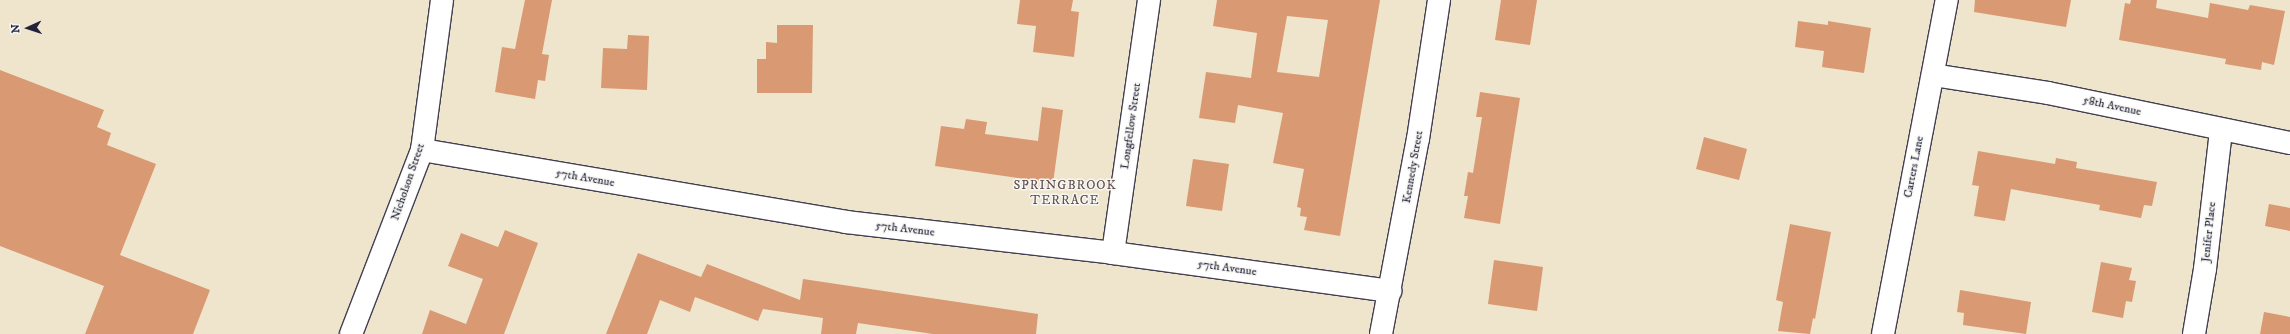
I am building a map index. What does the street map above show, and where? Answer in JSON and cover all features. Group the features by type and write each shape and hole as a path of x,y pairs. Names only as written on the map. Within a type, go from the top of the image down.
{"street":[{"name":"Nicholson Street","path":"351,334 422,150 442,0"},
{"name":"Longfellow Street","path":"1113,253 1149,0"},
{"name":"Kennedy Street","path":"1381,334 1418,139 1438,0"},
{"name":"Carters Lane","path":"1883,334 1947,0"},
{"name":"58th Avenue","path":"1933,75 2048,93 2221,130 2290,143"},
{"name":"Jenifer Place","path":"2194,334 2205,270 2221,130"},
{"name":"57th Avenue","path":"422,150 846,222 1113,253 1390,291"}],"building":[{"path":"525,0 552,0 542,54 549,55 545,81 538,80 535,99 495,92 502,47 515,49"},
{"path":"1020,0 1073,0 1071,11 1079,12 1074,57 1033,52 1036,26 1017,24"},
{"path":"1217,0 1380,0 1340,236 1304,230 1307,217 1300,216 1301,208 1297,207 1304,169 1273,163 1283,113 1238,105 1235,123 1199,118 1206,72 1251,78 1257,33 1213,26","holes":["1287,16 1328,20 1319,77 1277,72"]},
{"path":"1501,0 1537,0 1530,45 1495,40"},
{"path":"1975,0 2071,0 2066,27 1974,12"},
{"path":"2131,0 2157,0 2156,8 2208,18 2210,3 2248,10 2250,5 2285,11 2274,65 2262,62 2261,70 2225,64 2226,59 2119,40 2125,3 2130,4"},
{"path":"1798,21 1828,25 1828,21 1871,28 1864,73 1822,67 1824,51 1795,47"},
{"path":"777,25 813,25 812,93 757,93 757,59 766,59 766,42 777,43"},
{"path":"628,35 649,36 647,90 601,88 603,48 627,49"},
{"path":"0,70 104,110 97,127 111,133 107,145 156,164 120,255 210,290 193,334 85,334 104,286 0,246"},
{"path":"1480,92 1520,98 1500,224 1464,218 1468,196 1464,196 1468,172 1473,173 1482,117 1476,117"},
{"path":"1042,107 1063,110 1053,183 935,166 941,126 964,129 966,119 987,122 985,134 1038,141"},
{"path":"1704,137 1747,149 1739,180 1696,169"},
{"path":"1978,151 2055,164 2056,158 2077,162 2076,168 2157,182 2152,206 2144,205 2141,218 2099,210 2100,205 2011,189 2005,221 1974,216 1979,186 1972,185"},
{"path":"1193,159 1229,164 1222,211 1186,206"},
{"path":"2269,204 2290,208 2290,231 2265,226"},
{"path":"1790,224 1831,232 1815,319 1813,318 1810,334 1778,331 1783,302 1776,300"},
{"path":"505,230 538,243 504,334 422,334 430,310 466,324 483,279 448,266 461,233 498,247"},
{"path":"638,253 701,277 707,264 800,300 803,279 1038,314 1036,334 933,334 858,323 856,334 821,334 823,318 763,309 758,321 695,297 690,312 660,300 647,334 606,334"},
{"path":"1494,260 1543,267 1537,311 1488,304"},
{"path":"2101,262 2132,268 2129,280 2136,281 2132,302 2126,301 2123,318 2092,312"},
{"path":"1960,290 2031,302 2026,334 1963,325 1964,313 1957,312"},
{"path":"2264,312 2290,317 2290,334 2260,334"}],"district":[{"name":"SPRINGBROOK TERRACE","path":"1065,194"}]}
